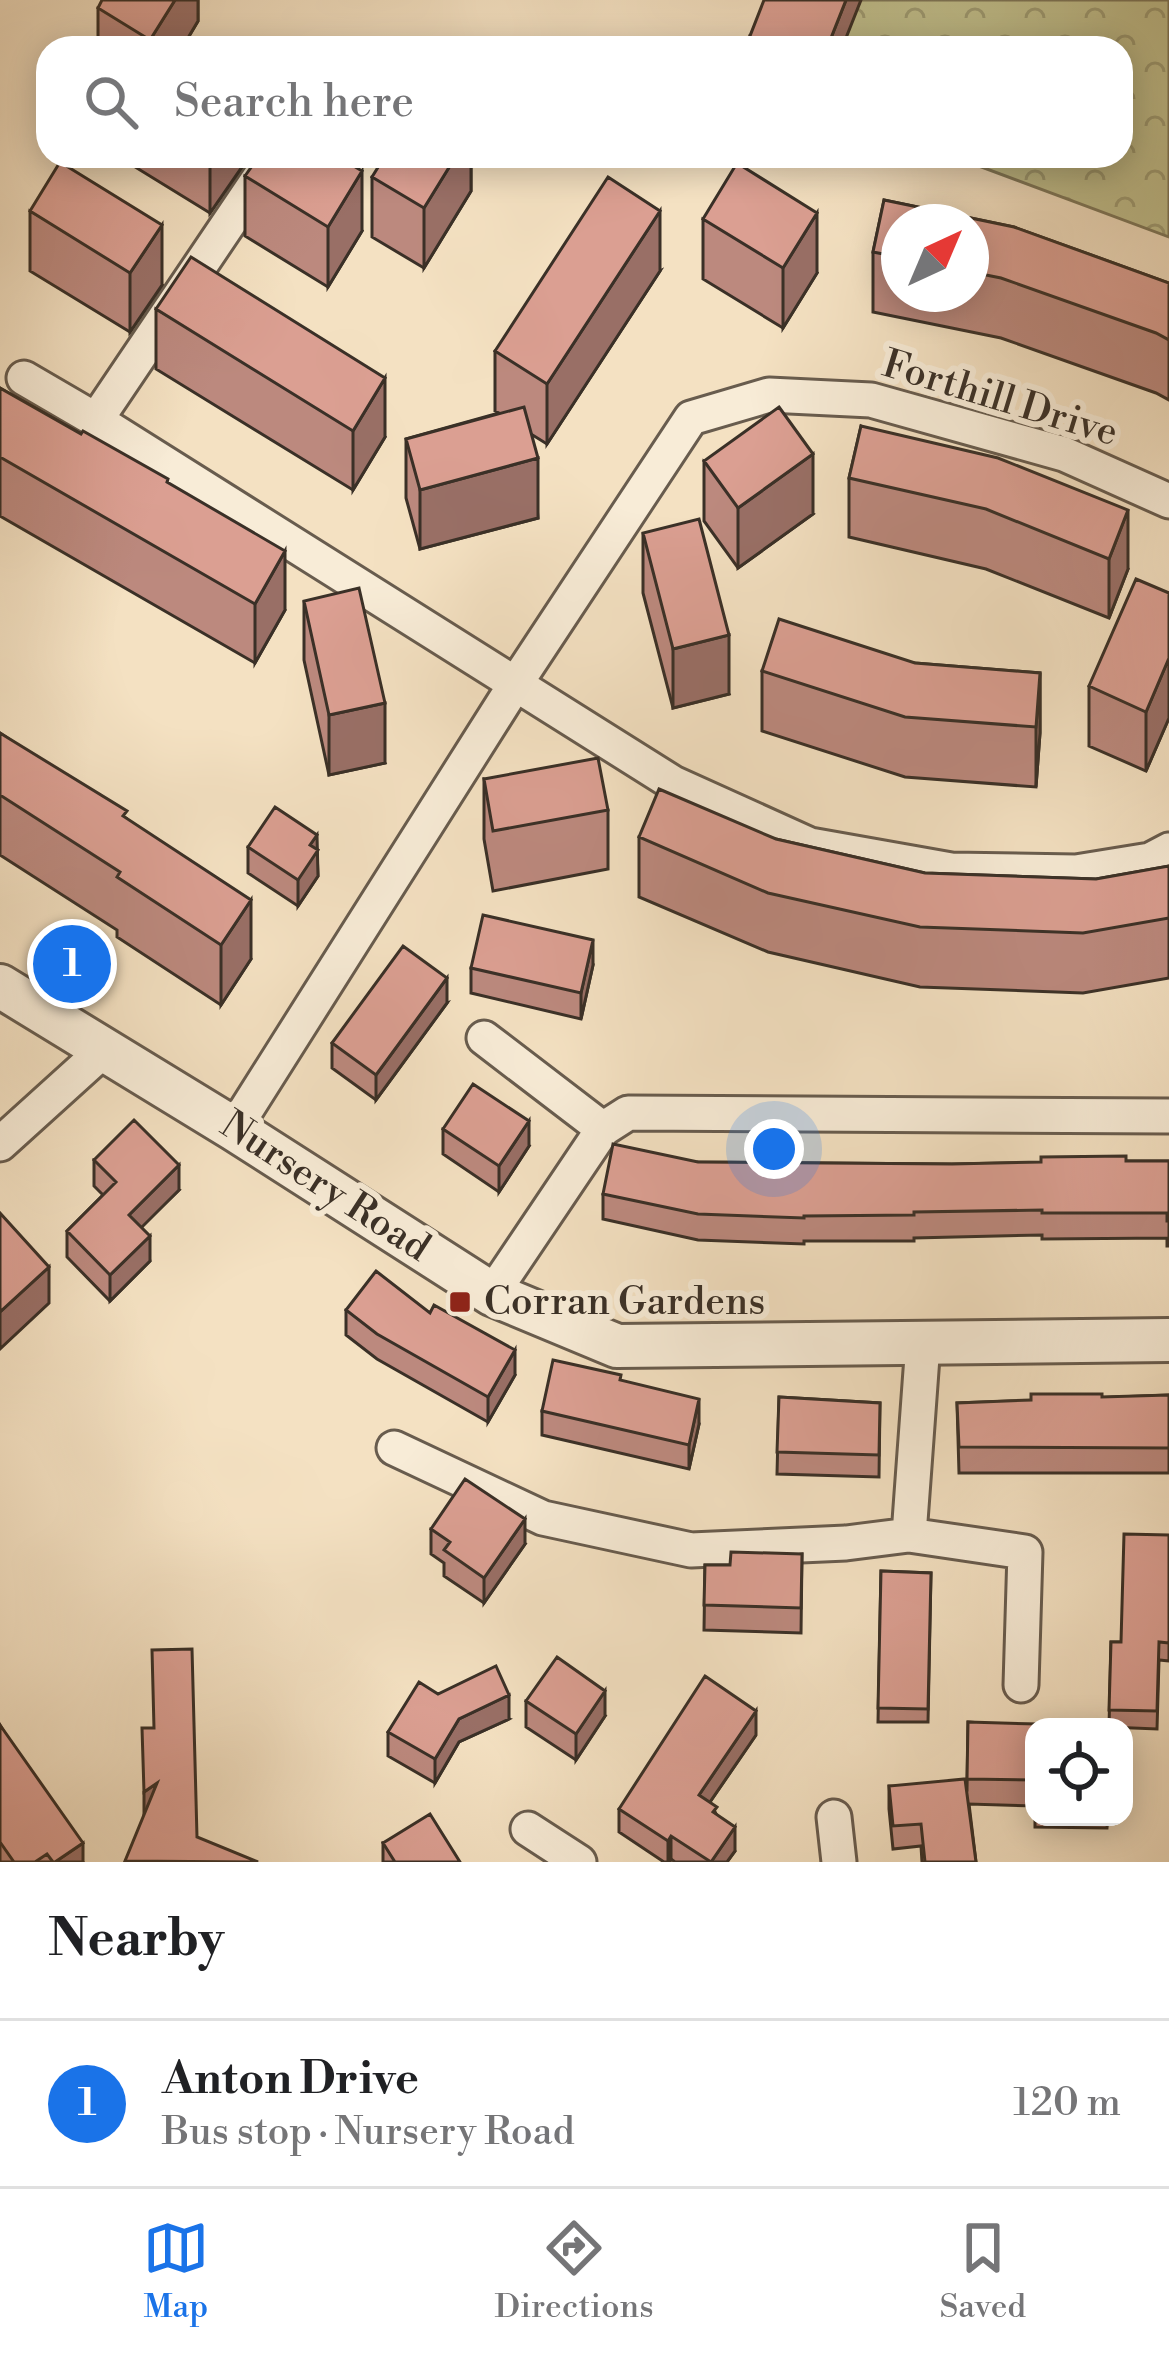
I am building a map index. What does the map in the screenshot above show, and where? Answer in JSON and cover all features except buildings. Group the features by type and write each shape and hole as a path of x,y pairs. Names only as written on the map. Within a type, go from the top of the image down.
{"street":[{"path":"96,420 266,168"},
{"path":"24,378 673,783 811,845 951,870 1076,872 1150,860 1169,850"},
{"name":"Forthill Drive","path":"234,1129 516,682 691,418 769,395 871,400 1064,454 1169,501"},
{"name":"Nursery Road","path":"0,986 492,1294 617,1346 1169,1340"},
{"path":"484,1038 603,1129"},
{"path":"0,1144 105,1049"},
{"path":"492,1294 603,1129 628,1113 1169,1116"},
{"path":"909,1535 923,1343"},
{"path":"394,1448 543,1518 691,1550 846,1543 909,1535 1025,1552 1021,1685"},
{"path":"834,1817 839,1862"},
{"path":"528,1829 579,1862"}],"green space":[{"path":"766,0 1169,0 1169,237 984,168 1133,168 1133,36 750,36"}],"place":[{"name":"Anton Drive","path":"72,964"},
{"name":"Corran Gardens","path":"460,1302"}]}
